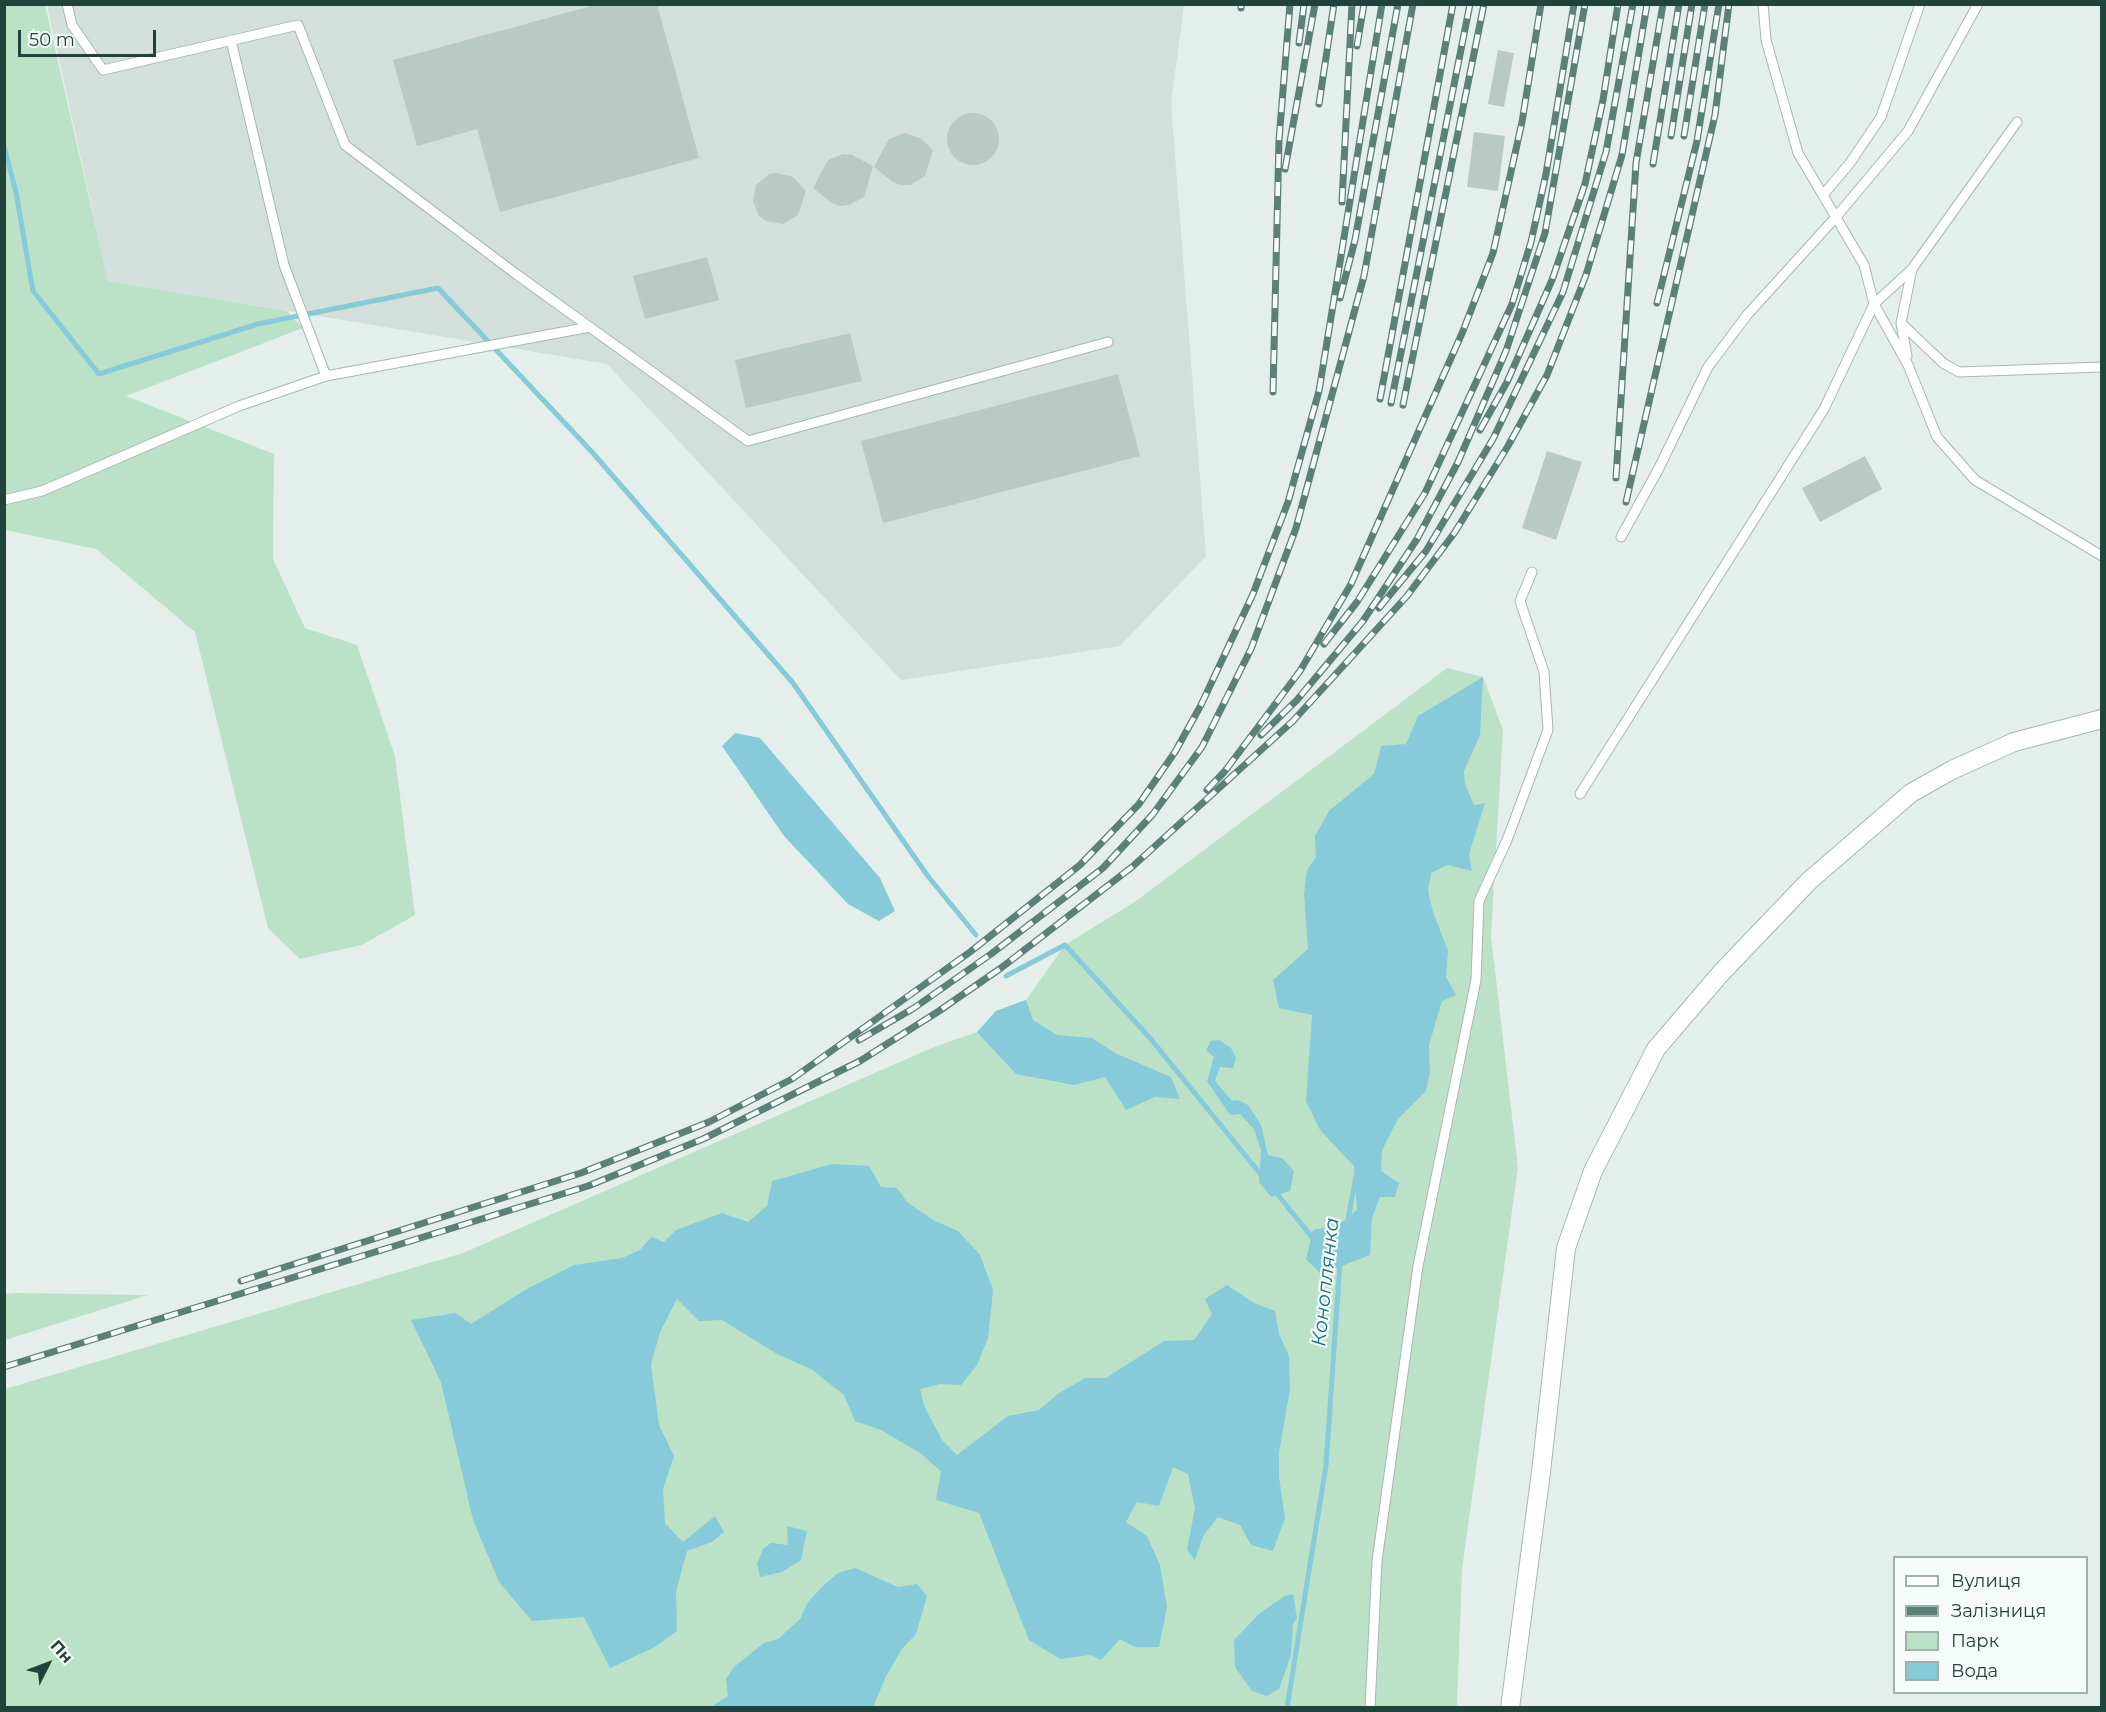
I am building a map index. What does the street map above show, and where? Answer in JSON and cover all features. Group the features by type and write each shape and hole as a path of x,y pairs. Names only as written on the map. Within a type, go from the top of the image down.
{"street":[{"path":"1510,1707 1541,1472 1566,1248 1593,1171 1656,1049 1721,973 1809,881 1911,793 1952,770 2014,742 2102,719"}],"lane":[{"path":"67,4 72,25 103,70 298,25 345,145 748,441 1108,342"},
{"path":"1763,4 1766,40 1798,153 1864,266 1875,304 1908,365 1937,437 1975,480 2102,556"},
{"path":"1822,195 1850,163 1881,117 1920,4"},
{"path":"1621,537 1659,468 1708,367 1747,315 1836,217 1908,131 1978,4"},
{"path":"231,40 284,265 326,376"},
{"path":"1580,794 1824,409 1875,304 1911,268 2017,122"},
{"path":"1908,365 1901,324 1911,268"},
{"path":"1901,324 1943,363 1959,372 2102,367"},
{"path":"4,500 42,491 239,406 326,376 590,327"},
{"path":"1370,1707 1377,1561 1418,1266 1476,980 1479,901 1507,840 1548,730 1544,672 1520,601 1532,572"}],"shaded area":[{"path":"47,5 1184,5 1171,103 1206,556 1120,646 901,680 607,364 108,281"}],"green space":[{"path":"5,5 45,5 108,281 287,311 303,328 126,396 274,454 273,559 305,628 357,645 395,756 415,915 362,945 300,959 268,928 195,632 96,549 5,530"},
{"path":"1447,668 1483,677 1503,730 1491,936 1518,1168 1462,1569 1457,1707 5,1708 5,1389 463,1253 934,1047 977,1032 996,1011 1026,1000 1065,945 1136,901"},
{"path":"5,1294 148,1295 5,1340"}],"water":[{"path":"1483,677 1480,735 1464,771 1465,784 1474,805 1485,803 1469,854 1472,871 1447,865 1431,873 1428,891 1433,912 1448,951 1446,977 1456,995 1442,1001 1429,1045 1430,1073 1426,1091 1398,1119 1382,1150 1381,1171 1399,1183 1395,1197 1380,1197 1372,1218 1370,1255 1321,1274 1306,1259 1313,1230 1337,1226 1357,1210 1354,1166 1320,1130 1306,1101 1312,1015 1279,1008 1273,980 1308,949 1304,894 1307,870 1316,857 1315,836 1329,811 1374,774 1381,746 1406,744 1418,716"},
{"path":"735,733 760,738 880,878 895,911 879,921 848,904 784,836 722,746"},
{"path":"1026,1000 1033,1020 1057,1035 1092,1038 1115,1053 1171,1077 1180,1099 1155,1097 1126,1110 1105,1077 1074,1085 1016,1074 977,1032 996,1011"},
{"path":"1219,1040 1231,1048 1236,1058 1233,1068 1220,1067 1215,1081 1232,1101 1238,1100 1248,1105 1261,1125 1268,1155 1282,1158 1294,1171 1290,1191 1271,1197 1259,1182 1261,1150 1254,1129 1240,1114 1230,1115 1207,1081 1214,1057 1206,1050 1211,1041"},
{"path":"832,1164 869,1166 881,1187 897,1188 907,1202 933,1220 958,1231 980,1255 993,1290 988,1338 977,1365 961,1385 940,1384 920,1389 924,1406 942,1440 957,1455 1008,1416 1039,1410 1059,1393 1085,1378 1106,1378 1164,1341 1194,1340 1212,1314 1205,1299 1227,1285 1254,1303 1275,1311 1279,1334 1289,1356 1290,1390 1279,1452 1279,1477 1285,1518 1273,1551 1251,1545 1240,1525 1218,1517 1203,1536 1195,1560 1187,1550 1195,1508 1188,1474 1173,1467 1159,1506 1137,1502 1126,1522 1147,1536 1160,1565 1167,1607 1159,1647 1135,1647 1120,1639 1101,1660 1090,1655 1060,1659 1029,1640 979,1513 936,1500 941,1471 920,1453 881,1430 855,1421 844,1395 811,1369 777,1354 722,1320 699,1321 677,1299 660,1332 651,1365 659,1425 674,1456 663,1489 665,1523 683,1542 715,1516 724,1532 712,1542 687,1551 676,1592 677,1631 655,1647 610,1668 584,1617 532,1621 499,1582 473,1520 441,1382 411,1320 456,1313 471,1324 525,1290 574,1265 622,1258 640,1250 651,1237 664,1242 676,1230 722,1213 748,1222 767,1206 772,1181"},
{"path":"787,1526 807,1531 801,1560 782,1572 760,1577 757,1564 763,1549 771,1543 788,1545"},
{"path":"855,1568 898,1587 917,1584 927,1596 916,1634 902,1649 886,1676 873,1707 711,1707 728,1696 726,1679 734,1667 764,1643 778,1639 800,1619 808,1602 838,1573"},
{"path":"1293,1594 1297,1618 1293,1624 1291,1655 1279,1689 1267,1696 1252,1691 1235,1667 1234,1640 1260,1613 1285,1596"}],"building":[{"path":"599,4 657,4 699,158 500,212 477,129 417,146 393,60"},
{"path":"1498,50 1514,53 1504,107 1488,104"},
{"path":"973,113 983,115 991,121 997,129 999,139 997,149 991,157 983,163 973,165 963,163 955,157 949,149 947,139 949,129 955,121 963,115"},
{"path":"1474,132 1505,136 1498,191 1467,187"},
{"path":"904,133 920,138 933,150 925,176 910,185 893,182 874,167 889,139"},
{"path":"843,154 852,155 873,166 864,197 849,205 840,206 832,203 813,188 828,160"},
{"path":"777,173 793,177 806,191 798,215 783,224 766,221 759,216 753,201 756,185 769,174"},
{"path":"707,257 719,300 645,319 633,276"},
{"path":"850,333 862,381 746,408 735,360"},
{"path":"1118,374 1140,456 883,523 861,441"},
{"path":"1547,451 1582,462 1556,540 1522,528"},
{"path":"1865,456 1882,489 1820,522 1802,488"}],"waterway":[{"path":"4,146 16,192 33,291 99,374 258,324 438,288 592,452 793,683 927,875 976,935"},
{"path":"1006,976 1065,945 1150,1038 1262,1176"},
{"name":"Коноплянка","path":"1347,1224 1356,1177"},
{"path":"1274,1190 1315,1241"},
{"name":"Коноплянка","path":"1287,1708 1326,1465 1340,1263"}],"railway":[{"path":"1273,392 1279,140 1290,4"},
{"path":"1299,43 1304,4"},
{"path":"1285,169 1315,4"},
{"path":"1319,104 1334,4"},
{"path":"1342,202 1352,4"},
{"path":"1357,46 1364,4"},
{"path":"241,1281 581,1173 709,1122 792,1079 970,952 1080,865 1139,804 1175,752 1201,705 1253,594 1288,502 1319,391 1382,4"},
{"path":"1340,298 1355,240 1398,4"},
{"path":"859,1040 914,1008 991,954 1103,868 1153,814 1202,747 1251,649 1296,528 1364,276 1413,4"},
{"path":"1380,399 1453,4"},
{"path":"1391,403 1470,4"},
{"path":"1403,405 1484,4"},
{"path":"1207,790 1225,771 1300,671 1351,584 1463,331 1493,253 1522,122 1541,4"},
{"path":"1324,644 1357,602 1425,493 1512,304 1531,242 1546,174 1574,4"},
{"path":"1261,735 1297,700 1363,621 1417,539 1458,462 1506,351 1545,233 1585,4"},
{"path":"1480,430 1507,382 1552,280 1585,184 1603,100 1618,4"},
{"path":"1379,608 1426,551 1493,439 1563,292 1606,152 1633,4"},
{"path":"4,1367 588,1186 703,1139 860,1061 939,1011 1001,968 1132,867 1293,721 1407,596 1455,532 1508,446 1547,375 1586,275 1622,155 1647,4"},
{"path":"1616,478 1636,163 1663,4"},
{"path":"1653,164 1679,4"},
{"path":"1671,136 1692,4"},
{"path":"1684,136 1705,4"},
{"path":"1657,303 1697,141 1719,4"},
{"path":"1626,502 1715,115 1729,4"}]}
